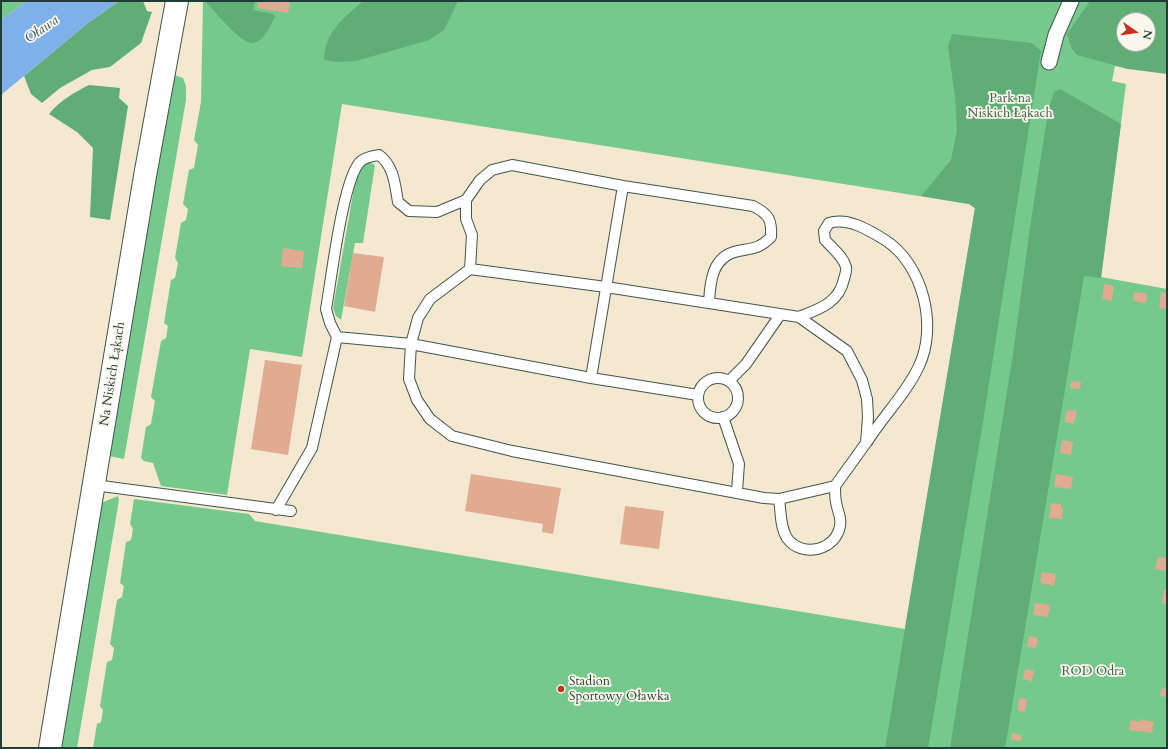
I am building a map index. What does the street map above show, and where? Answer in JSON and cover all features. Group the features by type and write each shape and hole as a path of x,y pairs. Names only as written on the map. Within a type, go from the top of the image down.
{"street":[{"name":"Na Niskich Łąkach","path":"50,748 145,176 177,1"},
{"path":"1049,62 1056,35 1071,1"}],"lane":[{"path":"276,510 312,448 337,337 330,323 326,309 343,202 361,161 379,155 385,160 394,177 398,202 409,211 437,212 466,200 480,180 492,170 512,165 623,186 753,206 767,216 772,224 771,237 762,246 737,251 724,257 715,268 710,282 709,304"},
{"path":"591,378 623,186"},
{"path":"466,200 466,219 472,234 470,269"},
{"path":"779,499 783,531 788,540 800,548 810,550 819,549 832,543 840,526 841,516 836,504 835,486 866,443 876,426 899,398 919,366 926,340 927,318 923,293 915,274 901,254 872,232 837,220 829,223 824,231 825,240 841,257 847,268 843,284 839,294 827,306 799,317 606,287 470,269 430,299 418,318 411,344 409,380 417,400 430,419 452,436 512,451 779,499 835,486"},
{"path":"730,381 746,364 780,315"},
{"path":"799,317 847,351 862,380 867,399 868,417 866,443"},
{"path":"337,337 411,344 591,378 698,395"},
{"path":"712,378 723,378 730,381 736,391 737,403 734,410 723,417 715,417 707,414 698,402 698,395 701,387 712,378"},
{"path":"723,417 739,464 737,491"},
{"path":"94,485 291,511"}],"green space":[{"path":"1,1 27,1 1,20"},
{"path":"119,1 143,1 147,11 152,12 141,43 110,67 92,70 60,88 42,103 31,94 24,76 88,23"},
{"path":"203,1 1141,1 1137,9 1133,12 1116,12 1116,52 1125,52 1128,69 1115,66 1112,81 1126,84 1101,277 1167,289 1167,748 93,748 97,724 101,722 103,710 100,706 107,662 112,660 114,648 110,644 117,600 122,597 124,586 120,583 126,542 131,540 133,529 130,524 134,499 249,514 255,521 905,629 975,208 969,204 342,104 302,357 250,349 227,495 161,486 153,463 144,461 141,458 146,427 151,424 155,401 151,397 161,341 166,338 168,326 164,323 171,280 175,278 178,263 175,258 181,223 186,220 188,209 183,204 189,170 194,168 198,145 194,140 201,102"},
{"path":"205,1 255,1 253,10 273,14 275,17 267,32 261,39 254,43 249,42 242,39 235,33"},
{"path":"363,1 458,1 444,30 429,40 356,61 338,62 324,60 325,50 332,33 343,19"},
{"path":"1090,1 1167,1 1167,74 1128,69 1077,55 1072,49 1067,34"},
{"name":"Park na Niskich Łąkach","path":"952,34 1032,43 1041,51 983,422 928,748 885,748 975,208 969,204 921,196 951,160 957,130 955,97 948,47"},
{"path":"172,74 183,78 186,86 186,100 124,459 109,456"},
{"path":"89,85 120,88 119,98 128,106 110,220 90,217 93,148 77,132 49,114 62,101"},
{"path":"1060,89 1121,124 1101,278 1084,276 1005,748 950,748 1013,354 1030,227 1048,112 1054,92"},
{"path":"369,162 375,165 363,243 355,243 341,320 336,316 333,308 357,171 361,163"},
{"path":"118,496 119,500 77,748 61,748 101,503"}],"water":[{"name":"Oława","path":"27,1 119,1 88,23 1,95 1,20"}],"building":[{"path":"259,1 290,1 288,13 257,8"},
{"path":"283,248 304,251 302,268 281,266"},
{"path":"353,253 384,257 375,312 344,306"},
{"path":"1104,284 1114,286 1112,301 1102,299"},
{"path":"1134,292 1147,294 1146,303 1133,301"},
{"path":"1161,292 1167,293 1167,309 1159,308"},
{"path":"265,360 302,365 288,455 251,449"},
{"path":"1071,381 1081,382 1080,389 1070,388"},
{"path":"1067,410 1077,411 1074,424 1065,422"},
{"path":"1062,440 1073,442 1071,455 1060,453"},
{"path":"471,474 561,488 553,534 542,532 543,524 465,511"},
{"path":"1056,474 1073,477 1071,489 1054,487"},
{"path":"1051,503 1061,504 1061,508 1063,508 1062,519 1049,518"},
{"path":"625,506 664,511 659,549 620,544"},
{"path":"1158,557 1167,558 1167,571 1155,569"},
{"path":"1042,572 1056,574 1054,586 1040,583"},
{"path":"1164,590 1167,590 1167,604 1162,603"},
{"path":"1035,603 1050,605 1048,617 1033,615"},
{"path":"1029,636 1038,638 1036,648 1027,647"},
{"path":"1025,669 1034,671 1032,681 1023,679"},
{"path":"1162,688 1167,689 1167,697 1160,696"},
{"path":"1019,698 1027,699 1025,712 1018,711"},
{"path":"1140,719 1154,722 1152,733 1129,730 1131,720 1140,722"},
{"path":"1012,733 1022,735 1021,741 1011,740"}],"place":[{"name":"Stadion Sportowy Oławka","path":"561,689"}],"park label":[{"name":"ROD Odra","path":"1093,672"}]}
